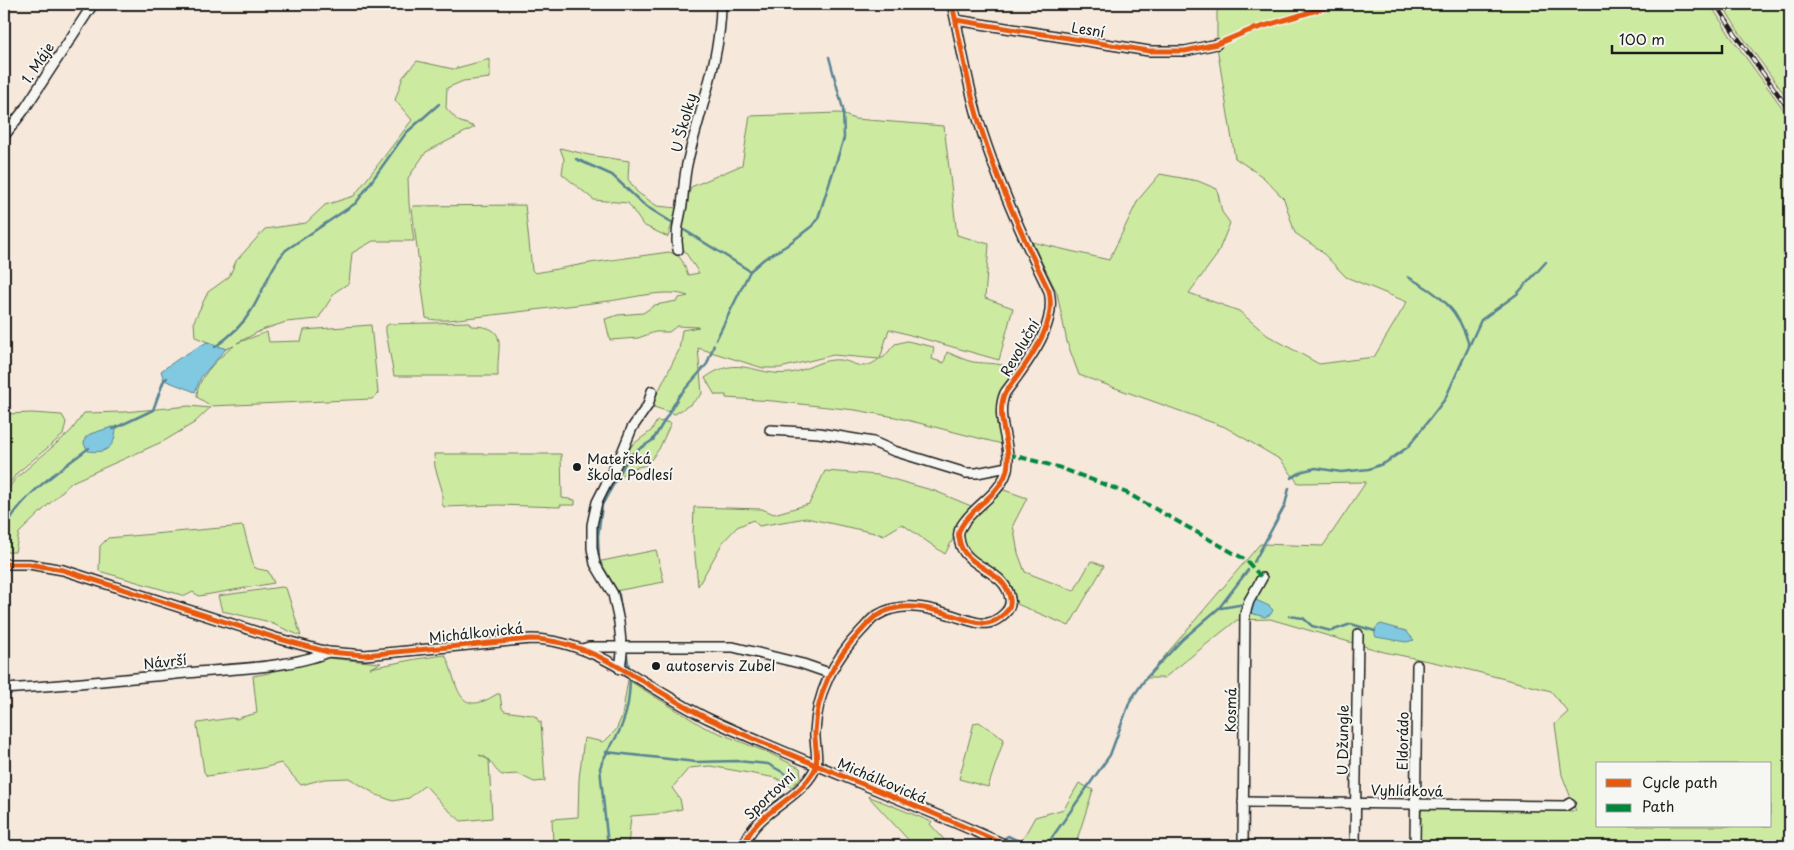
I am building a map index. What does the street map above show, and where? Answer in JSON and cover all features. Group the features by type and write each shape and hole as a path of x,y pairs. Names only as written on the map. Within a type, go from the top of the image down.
{"street":[{"name":"1. Máje","path":"4,136 24,110 93,4"},
{"name":"U Školky","path":"678,250 675,238 682,205 687,162 708,90 721,22 720,4"},
{"name":"Revoluční","path":"816,765 814,746 815,717 823,688 829,673 854,638 875,616 896,608 917,607 987,624 1006,612 1011,603 1009,592 1003,582 996,575 968,558 960,546 958,535 960,527 1001,483 1005,475 1008,454 1001,411 1005,394 1040,342 1050,317 1052,301 1013,216 995,170 972,96 952,4"},
{"name":"Lesní","path":"956,20 994,28 1149,51 1185,51 1217,44"},
{"path":"620,669 622,653 620,646 620,622 613,594 596,564 592,548 592,526 597,502 621,455 632,428 648,405 652,391"},
{"path":"770,430 819,433 872,442 894,451 966,472 977,473 1007,467"},
{"name":"Michálkovická","path":"4,564 29,564 63,570 276,638 328,652 365,655 531,639 558,641 582,649 707,718 1008,846"},
{"name":"Kosmá","path":"1242,846 1245,614 1249,601 1262,578"},
{"name":"U Džungle","path":"1355,846 1358,634"},
{"path":"582,649 620,646 733,647 803,664 829,673"},
{"name":"Návrší","path":"4,689 229,670 316,658 328,652"},
{"name":"Eldorádo","path":"1415,846 1417,665"},
{"name":"Sportovní","path":"744,846 751,831 758,823 798,790 814,771 816,765"},
{"name":"Vyhlídková","path":"1243,802 1565,806 1570,803"}],"green space":[{"path":"1217,4 1710,4 1790,121 1790,846 1420,846 1421,809 1576,811 1562,775 1555,724 1568,712 1551,691 1462,668 1384,652 1270,619 1237,620 1164,678 1146,678 1260,544 1323,546 1366,482 1298,483 1281,460 1225,427 1079,375 1067,342 1057,293 1032,242 1109,260 1138,200 1160,174 1198,181 1217,189 1222,212 1230,223 1217,255 1189,293 1239,311 1267,335 1319,364 1374,357 1407,302 1346,277 1320,250 1295,233 1284,199 1263,177 1235,158 1217,47"},
{"path":"1722,4 1790,4 1790,102 1739,32"},
{"path":"490,59 490,78 463,81 447,88 446,108 458,121 475,127 426,152 408,178 414,241 373,241 352,253 349,283 335,292 318,319 286,322 262,330 237,343 267,332 269,342 301,341 304,330 371,325 378,393 372,399 211,406 197,397 200,382 210,368 234,346 226,349 195,337 194,321 208,292 229,277 236,261 265,229 306,223 325,205 354,196 412,120 395,100 403,77 417,61 453,69"},
{"path":"839,113 855,119 944,126 957,235 989,244 985,298 1013,308 999,360 889,329 880,359 895,344 907,341 934,347 932,359 944,363 947,352 973,362 1011,368 1015,371 1005,388 998,413 1002,444 895,417 855,410 726,398 726,395 715,395 705,378 728,367 738,366 767,372 790,373 833,360 866,366 879,359 833,355 780,368 763,368 698,348 702,394 675,414 651,406 679,350 682,330 699,327 677,326 669,332 655,332 638,338 610,340 605,319 618,315 643,313 655,305 677,301 679,298 688,296 680,294 649,294 609,301 451,320 426,318 413,206 525,205 532,270 535,273 669,252 680,258 688,275 699,273 680,244 685,206 691,187 742,165 750,116"},
{"path":"560,148 589,155 629,161 628,179 637,192 657,206 677,208 668,237 643,225 628,203 594,200 562,174 564,159"},
{"path":"469,322 471,326 484,327 497,334 499,340 498,376 394,376 386,326 389,324"},
{"path":"189,406 210,408 194,423 164,441 72,482 19,533 15,552 4,552 4,496 15,479 71,431 84,413 124,412"},
{"path":"4,414 62,415 66,422 63,435 17,473 4,491"},
{"path":"657,421 671,423 659,449 647,465 625,470 620,480 617,471 632,445 651,431"},
{"path":"434,454 561,454 562,498 575,500 575,505 560,505 560,507 498,505 444,507"},
{"path":"825,471 878,475 935,491 971,506 955,527 953,539 945,554 902,524 884,535 806,518 759,526 753,520 737,527 723,542 698,586 693,535 694,507 762,509 774,514 809,504"},
{"path":"1001,489 1027,498 1013,525 1018,553 1025,572 1074,591 1091,561 1104,566 1069,626 1017,604 1011,585 999,573 972,556 964,547 962,538 965,529"},
{"path":"243,526 254,567 268,571 274,583 199,596 193,592 185,596 99,571 100,546 108,538"},
{"path":"656,550 664,582 615,591 597,562"},
{"path":"281,587 286,588 301,636 266,621 222,611 218,596"},
{"path":"445,655 460,694 465,700 473,703 500,694 504,711 532,715 541,722 545,781 534,782 518,774 502,775 489,760 492,818 461,821 425,785 409,798 393,801 377,795 349,778 324,779 301,785 281,763 263,768 207,776 204,772 198,723 231,718 237,719 257,713 253,676 269,673 278,667 327,658 381,663 370,668"},
{"path":"628,680 704,727 769,753 800,768 801,777 792,787 776,778 710,766 689,768 672,788 680,799 682,809 657,814 631,816 628,846 553,846 552,819 578,817 579,779 584,738 604,742 616,730 622,716"},
{"path":"979,722 1004,739 988,787 959,779 974,723"},
{"path":"1079,783 1093,790 1075,846 1031,846 1022,840 1035,817 1064,809"},
{"path":"868,796 932,822 930,824 950,846 914,846"}],"water":[{"path":"207,342 226,349 201,377 195,392 164,380 161,371"},
{"path":"112,427 116,428 115,435 109,448 95,452 88,451 84,444 85,438 90,434"},
{"path":"1254,599 1269,606 1273,610 1271,614 1265,617 1250,613"},
{"path":"1381,624 1406,631 1414,640 1406,642 1376,637 1375,629"}],"waterway":[{"path":"716,340 750,271 812,226 818,218 844,138 843,109 829,57"},
{"path":"215,347 244,322 256,303 271,271 286,250 356,203 406,133 439,104"},
{"path":"576,159 612,175 644,205 750,271"},
{"path":"1291,478 1303,471 1316,468 1341,472 1369,469 1385,463 1408,447 1445,399 1481,320 1517,294 1546,262"},
{"path":"1408,277 1439,296 1447,304 1460,322 1469,345"},
{"path":"622,615 619,595 599,561 598,536 602,505 630,455 653,440 679,396 707,364 714,345"},
{"path":"113,429 153,410 164,380 167,378"},
{"path":"4,532 18,508 29,496 89,448"},
{"path":"1790,453 1787,498 1790,515"},
{"path":"1254,562 1285,505 1289,488"},
{"path":"1046,846 1110,755 1130,701 1146,678 1183,639 1219,608 1248,570"},
{"path":"1221,608 1245,604"},
{"path":"1289,616 1303,618 1312,626 1331,631 1351,624 1375,631"},
{"path":"626,650 629,669"},
{"path":"608,846 600,768 621,728 625,716 629,698 630,675"},
{"path":"606,752 696,762 737,761 768,764 786,774"},
{"path":"1002,840 1008,836 1029,846"}],"railway":[{"path":"1716,4 1790,111"}],"marked path":[{"path":"1008,454 1058,467 1127,493 1246,560 1262,578"}],"cycle path":[{"path":"744,846 749,834 757,824 807,782 814,771 817,762 816,717 823,689 843,652 872,619 886,611 897,608 919,607 974,622 985,623 993,622 999,618 1010,605 1007,589 993,574 975,563 968,556 962,548 959,534 960,528 966,520 996,490 1005,476 1008,466 1008,455 1001,414 1002,403 1005,393 1032,355 1043,335 1050,313 1049,291 1029,250 986,144 971,93 952,4"},
{"path":"956,20 1149,51 1185,51 1217,44 1248,31 1337,4"},
{"path":"4,564 29,564 63,570 276,638 328,652 365,655 531,639 579,648 623,669 687,708 709,719 1008,846"}],"place":[{"name":"Mateřská škola Podlesí","path":"577,467"},
{"name":"autoservis Zubel","path":"656,666"}]}
